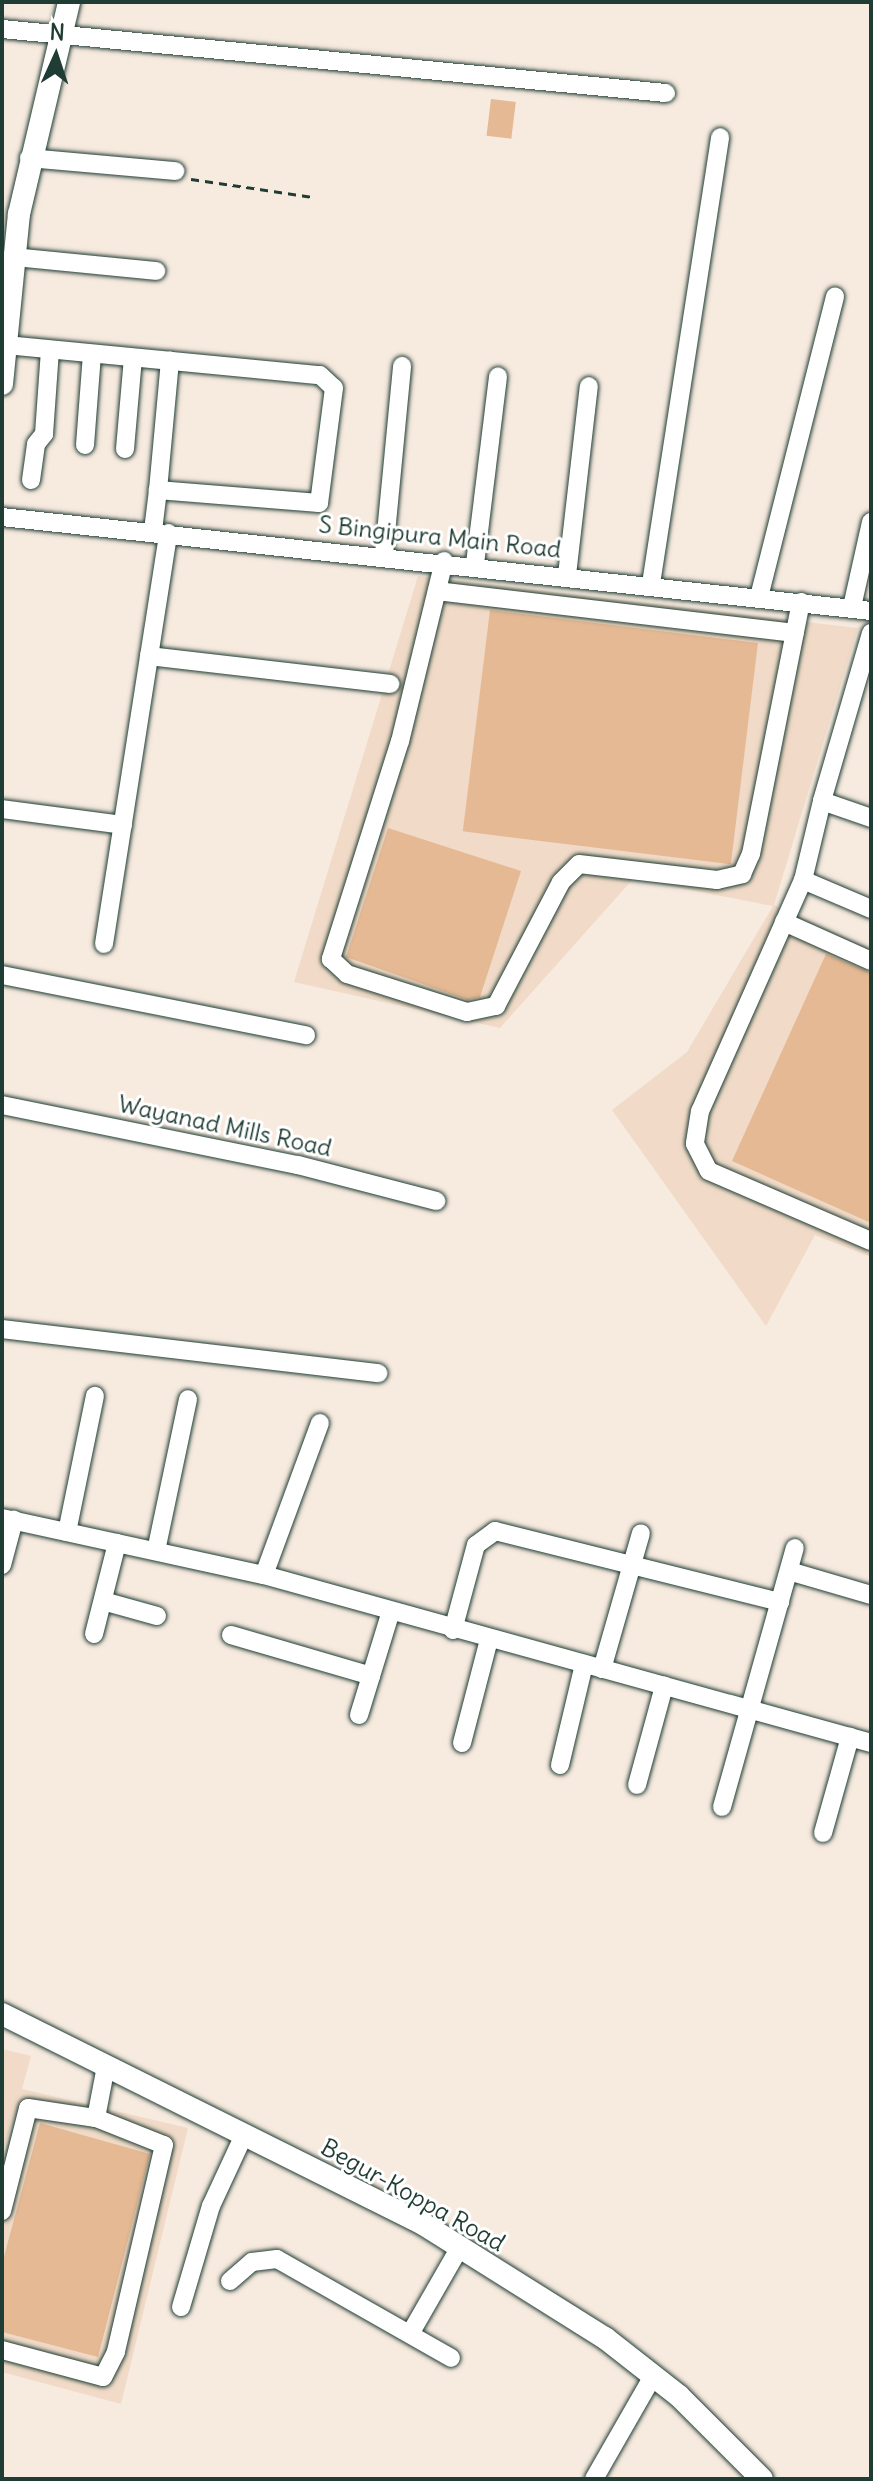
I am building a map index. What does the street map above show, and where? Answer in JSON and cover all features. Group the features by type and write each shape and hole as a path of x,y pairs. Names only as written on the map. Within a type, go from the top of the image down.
{"main road":[{"path":"2,384 14,257 29,158 69,2"},
{"name":"Begur-Koppa Road","path":"2,2014 460,2247 605,2338 653,2376 762,2479"}],"street":[{"path":"2,29 666,93"},
{"path":"651,584 720,137"},
{"path":"29,158 175,171"},
{"path":"14,257 156,271"},
{"path":"759,597 835,296"},
{"path":"6,345 320,375 334,388 319,503 158,490"},
{"path":"31,480 36,444 44,434 50,350"},
{"path":"85,445 92,354"},
{"path":"125,449 133,358"},
{"path":"104,944 149,656 161,532 158,490 170,361"},
{"path":"384,554 402,366"},
{"path":"475,564 498,376"},
{"path":"567,575 589,386"},
{"name":"S Bingipura Main Road","path":"2,517 384,554 871,611"},
{"path":"852,607 871,522"},
{"path":"444,561 400,741 331,959 334,968 347,974 467,1012 496,1006 561,882 579,864 717,880 742,874 751,854 801,602"},
{"path":"437,591 795,633"},
{"path":"871,633 822,801 803,880 700,1111 699,1160 709,1171 871,1241"},
{"path":"149,656 390,684"},
{"path":"822,801 871,818"},
{"path":"2,809 123,825"},
{"path":"803,880 871,909"},
{"path":"784,922 871,961"},
{"path":"2,975 306,1035"},
{"name":"Wayanad Mills Road","path":"2,1105 298,1165 436,1201"},
{"path":"2,1329 378,1373"},
{"path":"67,1532 95,1396"},
{"path":"156,1551 188,1399"},
{"path":"264,1575 320,1423"},
{"path":"2,1565 8,1519 264,1575 453,1630 871,1743"},
{"path":"453,1630 476,1545 485,1533 780,1602"},
{"path":"560,1765 631,1569 641,1533"},
{"path":"94,1634 117,1543"},
{"path":"722,1807 795,1548"},
{"path":"789,1571 871,1595"},
{"path":"103,1601 157,1616"},
{"path":"359,1715 391,1611"},
{"path":"231,1635 371,1676"},
{"path":"462,1743 489,1639"},
{"path":"637,1785 664,1686"},
{"path":"823,1833 850,1737"},
{"path":"96,2118 106,2066"},
{"path":"2,2211 28,2108 96,2118 164,2145 116,2352 103,2377 2,2350"},
{"path":"181,2307 211,2206 244,2135"},
{"path":"410,2334 460,2247"},
{"path":"230,2281 252,2262 277,2259 451,2358"},
{"path":"594,2479 653,2376"}],"path":[{"path":"175,171 214,187 313,197"}],"shaded area":[{"path":"418,576 858,628 774,905 871,949 871,1257 815,1235 766,1326 612,1110 687,1052 773,906 633,879 500,1028 294,982"},
{"path":"2,2049 31,2056 22,2089 188,2128 121,2404 2,2372 2,2166 16,2112 2,2153"}],"building":[{"path":"491,99 516,102 511,139 486,136"},
{"path":"490,610 758,643 731,864 463,831"},
{"path":"388,828 521,871 480,997 468,1000 346,957"},
{"path":"826,954 871,973 871,1223 732,1161"},
{"path":"40,2123 150,2154 98,2357 2,2332 2,2264"}]}
